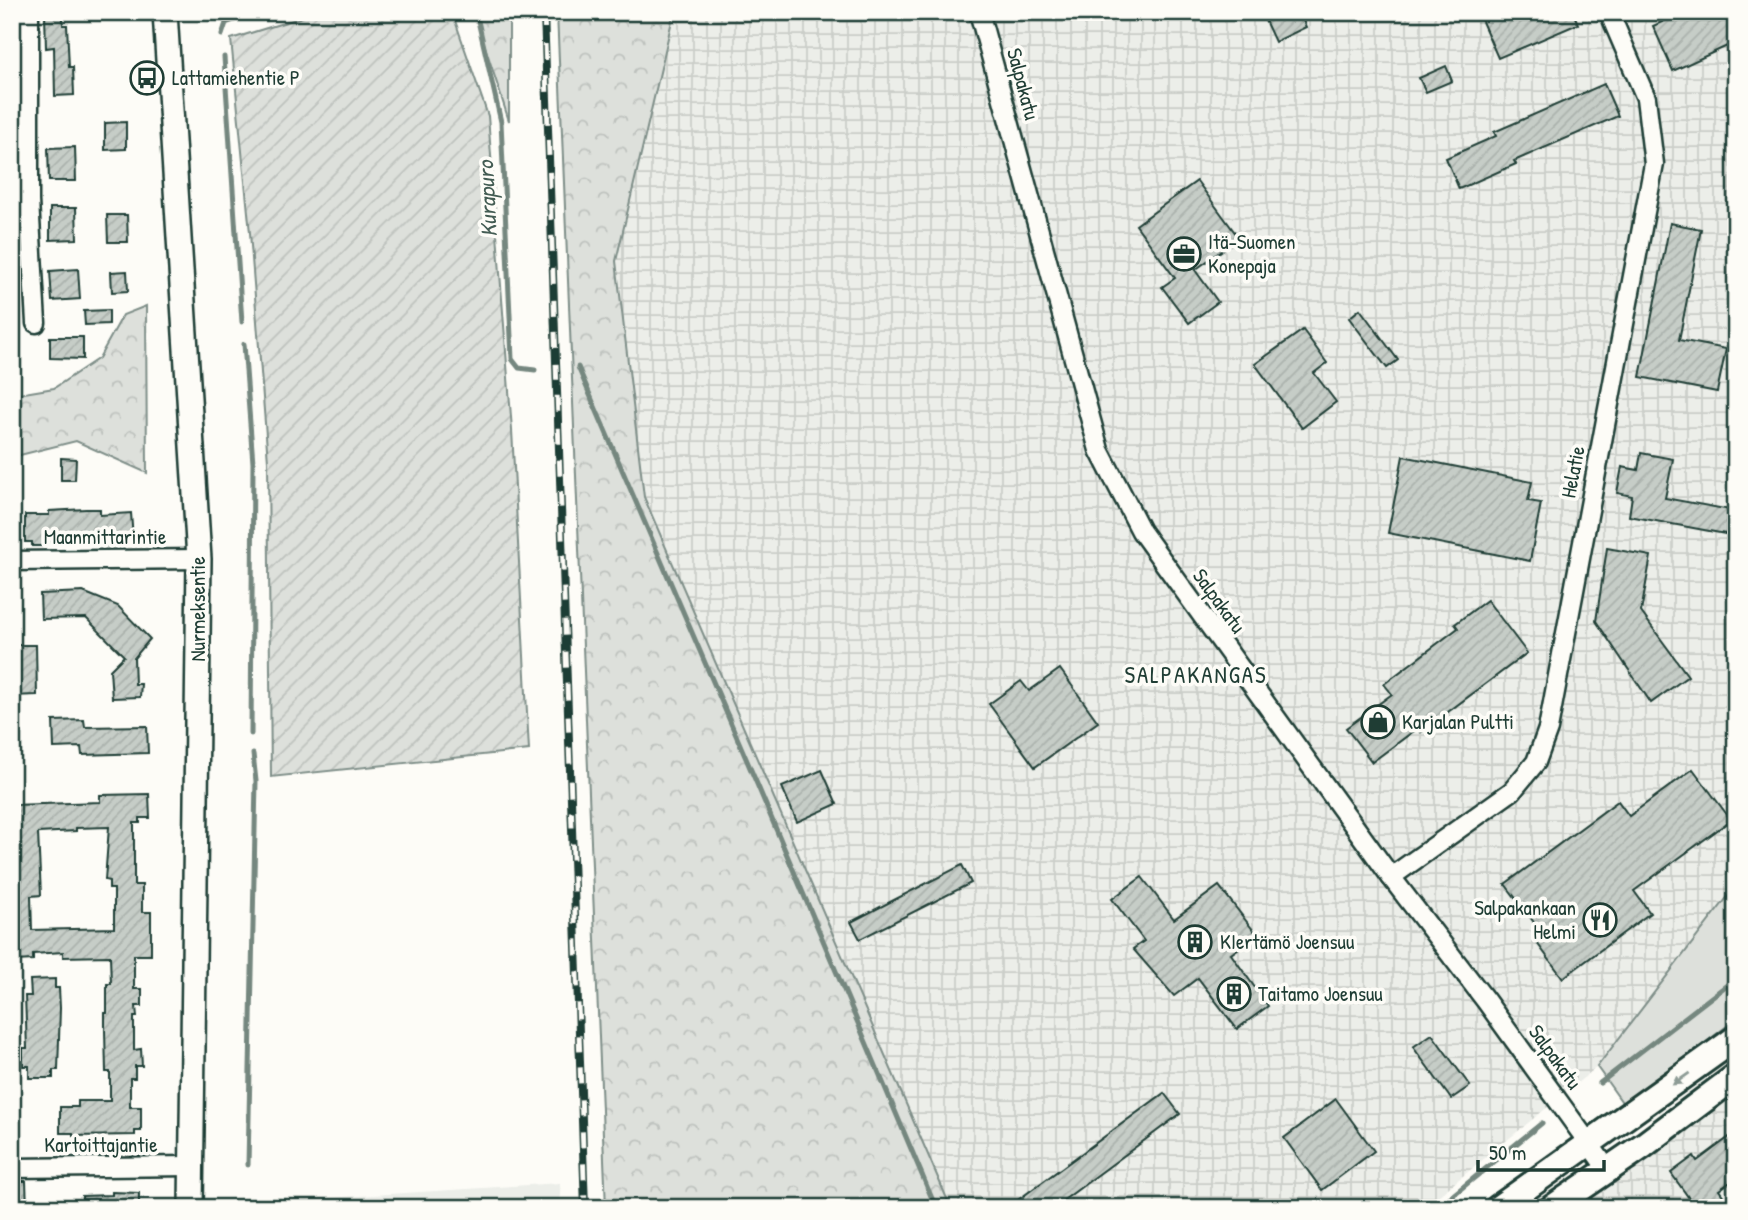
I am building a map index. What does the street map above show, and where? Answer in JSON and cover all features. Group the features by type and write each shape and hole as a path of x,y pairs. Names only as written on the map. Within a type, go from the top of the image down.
{"main road":[{"path":"1498,1208 1736,1038"},
{"path":"1552,1208 1736,1076"}],"street":[{"path":"29,12 21,202 36,323"},
{"name":"Nurmeksentie","path":"165,12 199,559 191,1208"},
{"name":"Salpakatu","path":"979,12 1099,450 1141,531 1391,877 1492,1009 1608,1170"},
{"name":"Helatie","path":"1391,877 1512,790 1536,762 1548,729 1654,164 1646,98 1609,12"},
{"name":"Maanmittarintie","path":"12,561 199,559"},
{"name":"Kartoittajantie","path":"12,1168 191,1166"}],"shaded area":[{"path":"674,12 1736,12 1736,886 1597,1067 1421,1208 951,1208 644,497 616,261"},
{"path":"1736,1087 1736,1208 1569,1208"},
{"path":"560,1183 561,1208 248,1208 248,1203"}],"green space":[{"path":"319,12 452,12 488,116 512,430 529,750 271,777 268,461 231,39"},
{"path":"474,12 509,12 509,121"},
{"path":"557,12 674,12 616,261 644,497 951,1208 606,1208"},
{"path":"146,306 147,473 76,441 12,457 12,395 54,388 99,358 123,315"},
{"path":"1736,886 1736,1019 1624,1105 1597,1067"}],"building":[{"path":"1261,12 1299,12 1306,27 1275,42"},
{"path":"1491,12 1573,12 1578,24 1498,58 1480,17"},
{"path":"1684,12 1736,12 1736,42 1673,71 1653,26"},
{"path":"63,14 63,25 67,25 69,67 73,67 74,95 55,96 54,47 46,48 45,15"},
{"path":"1446,66 1452,81 1426,92 1419,78"},
{"path":"1604,84 1618,116 1514,161 1516,164 1459,189 1446,158 1496,136 1494,132"},
{"path":"126,122 126,149 105,150 105,123"},
{"path":"75,147 76,181 49,181 48,148"},
{"path":"1197,181 1239,238 1195,270 1218,302 1189,323 1162,287 1175,278 1136,225"},
{"path":"50,208 76,208 77,239 50,240"},
{"path":"107,215 127,215 128,242 108,242"},
{"path":"1670,223 1701,229 1679,340 1726,349 1717,392 1640,377"},
{"path":"78,269 80,299 52,301 50,271"},
{"path":"127,271 128,291 112,292 111,272"},
{"path":"1360,309 1398,360 1387,368 1349,318"},
{"path":"109,310 109,324 85,325 84,311"},
{"path":"1303,330 1327,363 1314,373 1336,402 1302,428 1255,364"},
{"path":"50,337 83,337 83,359 50,358"},
{"path":"1641,453 1673,459 1665,498 1736,511 1736,536 1629,516 1632,496 1617,493 1622,467 1638,470"},
{"path":"1403,456 1532,482 1528,501 1541,503 1530,561 1388,533"},
{"path":"61,458 76,459 75,480 61,480"},
{"path":"100,509 100,515 131,513 133,539 119,540 119,545 105,546 104,540 96,541 96,537 87,536 61,536 60,541 45,542 45,546 32,546 32,542 25,542 25,515 49,515 49,511"},
{"path":"1607,548 1651,556 1641,612 1688,676 1651,703 1596,621"},
{"path":"83,592 118,606 150,639 134,658 135,684 141,684 140,697 112,698 110,670 124,656 86,618 41,619 40,594"},
{"path":"1487,600 1527,653 1421,732 1418,728 1372,762 1346,728 1392,694 1384,684 1458,628 1455,624"},
{"path":"12,645 36,645 37,695 12,696"},
{"path":"1060,669 1098,722 1035,767 989,704 1021,681 1029,691"},
{"path":"84,720 85,727 147,726 148,753 82,755 81,747 54,748 53,721"},
{"path":"1693,769 1731,820 1634,891 1650,913 1563,978 1534,939 1542,933 1505,884 1618,801 1629,816"},
{"path":"822,770 837,804 797,822 782,787"},
{"path":"149,794 150,818 140,818 140,823 134,823 134,885 142,885 142,912 151,912 151,955 134,955 134,989 142,989 142,1006 136,1006 137,1017 134,1017 134,1050 141,1049 142,1066 135,1066 135,1078 130,1078 130,1107 141,1107 141,1131 135,1131 135,1135 73,1136 73,1133 60,1133 60,1107 78,1107 78,1101 110,1101 110,1072 106,1072 105,1013 107,984 111,984 110,956 63,957 63,952 33,954 33,960 16,961 12,858 20,858 18,829 14,829 13,805 100,802 100,795","holes":["109,827 105,880 109,881 109,889 114,889 114,928 32,930 31,896 41,895 38,833"]},
{"path":"962,865 971,883 860,939 851,922"},
{"path":"1142,877 1174,919 1219,886 1257,935 1231,954 1268,1006 1237,1029 1198,978 1174,996 1133,949 1144,941 1112,899"},
{"path":"55,979 55,988 59,988 60,1008 58,1070 53,1070 53,1078 29,1078 29,1066 23,1066 23,1048 27,1048 25,996 31,996 30,980"},
{"path":"1432,1034 1470,1086 1451,1099 1413,1047"},
{"path":"1164,1093 1180,1114 1053,1208 1007,1208"},
{"path":"1336,1099 1374,1151 1322,1190 1284,1138"},
{"path":"1736,1132 1736,1178 1719,1190 1732,1208 1696,1208 1671,1173 1694,1156 1697,1161"},
{"path":"12,1181 26,1181 27,1208 12,1208"},
{"path":"112,1192 139,1193 139,1208 82,1208 82,1196 112,1195"}],"waterway":[{"path":"222,35 226,23 256,12"},
{"name":"Kurapuro","path":"476,12 501,122 512,359 519,368 535,370"},
{"path":"224,57 242,322"},
{"path":"244,344 253,463 251,734"},
{"path":"578,367 936,1208"},
{"path":"248,1165 256,781 253,754"},
{"path":"1600,1083 1736,978"},
{"path":"1437,1208 1542,1123"}],"railway":[{"path":"544,12 585,1208"}],"place":[{"name":"Lattamiehentie P","path":"147,78"},
{"name":"Itä-Suomen Konepaja","path":"1184,254"},
{"name":"Karjalan Pultti","path":"1378,722"},
{"name":"Salpakankaan Helmi","path":"1600,920"},
{"name":"KIertämö Joensuu","path":"1195,942"},
{"name":"Taitamo Joensuu","path":"1234,994"}],"district":[{"name":"SALPAKANGAS","path":"1196,675"}]}
